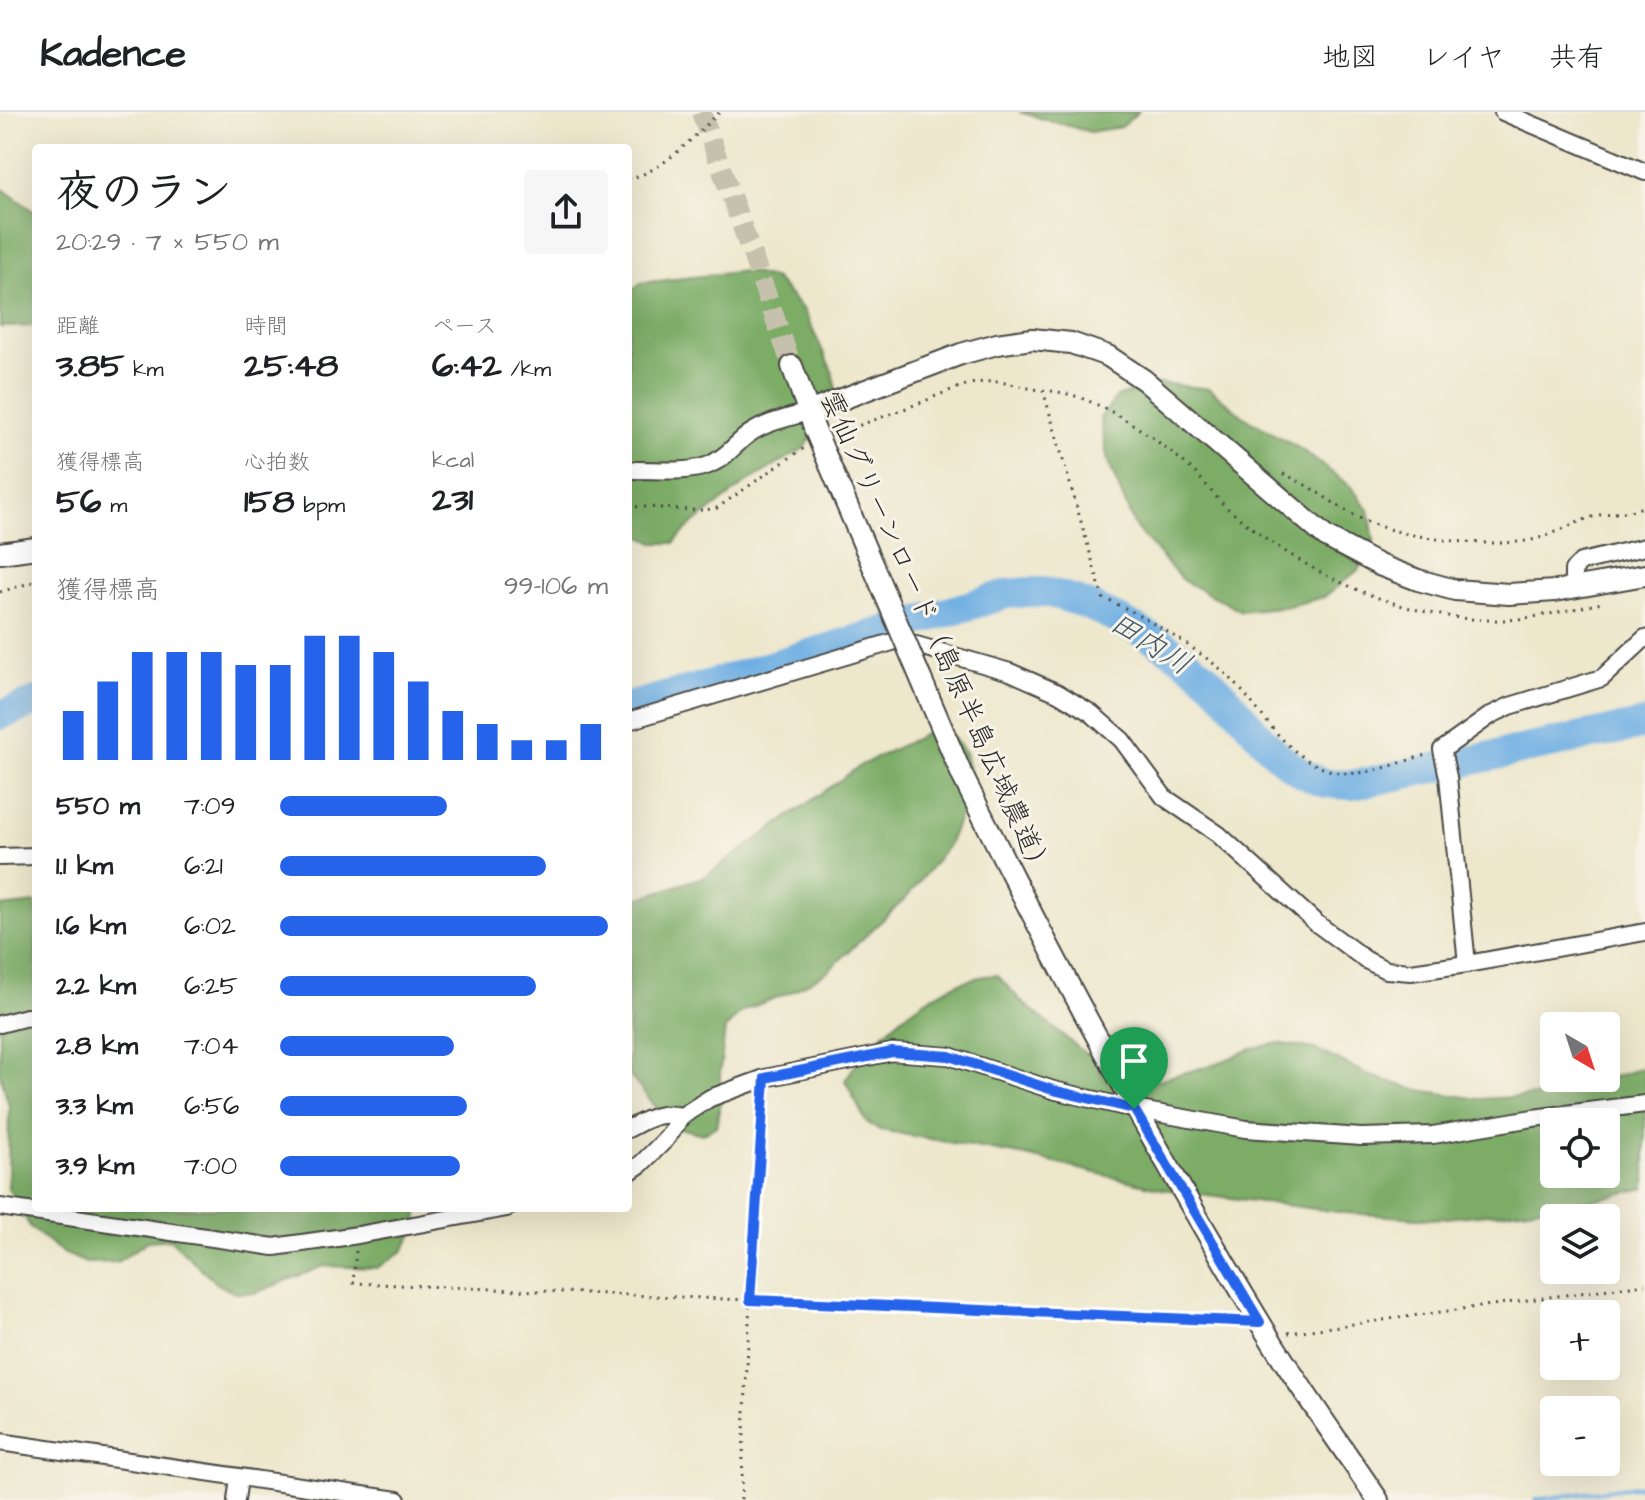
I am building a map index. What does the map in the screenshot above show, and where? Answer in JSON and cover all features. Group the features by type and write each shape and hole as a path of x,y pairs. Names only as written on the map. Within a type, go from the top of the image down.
{"street":[{"path":"1503,112 1645,172"},
{"path":"632,470 709,465 724,458 749,434 766,424 815,431 961,354 1032,339 1071,343 1108,356 1144,380 1326,537 1379,565 1455,590 1509,594 1573,588 1645,575"},
{"name":"雲仙グリーンロード（島原半島広域農道）","path":"792,366 815,431 962,775 1029,911 1134,1109 1264,1329 1378,1500"},
{"path":"1573,588 1573,570 1581,562 1645,547"},
{"path":"0,553 32,549"},
{"path":"1467,964 1448,777 1442,752 1491,715 1510,706 1602,678 1645,638"},
{"path":"632,720 899,640 1010,672 1058,693 1091,713 1122,740 1164,797 1218,834 1316,923 1366,960 1386,970 1411,972 1467,964 1645,932"},
{"path":"0,857 32,856"},
{"path":"0,1024 27,1017 32,1019"},
{"path":"632,1170 666,1139 682,1116 710,1098 765,1078 892,1052 949,1056 1053,1090 1134,1109 1246,1129 1361,1137 1433,1135 1645,1104"},
{"path":"632,1127 666,1113 682,1116"},
{"path":"0,1207 32,1212"},
{"path":"34,1212 274,1247 485,1212"},
{"path":"0,1442 397,1500"},
{"path":"236,1500 239,1478"}],"path":[{"path":"632,178 657,167 720,112"},
{"path":"632,507 651,505 704,511 717,508 796,452 815,431 988,381 1059,391 1082,398 1114,414 1189,467 1225,505 1303,563 1365,592 1407,606 1478,619 1534,617 1603,603"},
{"path":"1043,390 1103,598 1146,617 1221,669 1301,757 1320,767 1339,772 1365,772 1442,752"},
{"path":"1280,473 1373,524 1443,540 1506,543 1534,539 1593,516 1636,510 1645,505"},
{"path":"0,592 32,582"},
{"path":"741,1500 765,1078"},
{"path":"358,1235 353,1283 750,1300 1264,1329 1645,1284"}],"green space":[{"path":"1019,112 1138,112 1121,127 1090,132"},
{"path":"0,187 32,210 32,326 0,327"},
{"path":"745,271 775,279 804,311 832,371 839,405 803,449 747,482 689,527 674,543 654,543 632,532 632,290 641,283"},
{"path":"1159,383 1210,389 1244,417 1302,450 1350,486 1369,510 1374,541 1358,570 1324,597 1288,606 1241,611 1182,580 1135,527 1108,462 1100,418 1118,396"},
{"path":"937,728 952,736 965,753 972,786 948,845 907,897 828,971 793,991 742,1011 725,1029 716,1126 702,1134 672,1126 632,1079 632,901 706,876 861,765"},
{"path":"32,903 32,1212 418,1212 416,1229 403,1251 377,1268 324,1266 255,1293 236,1293 217,1284 170,1239 148,1241 117,1262 86,1263 63,1253 31,1228 8,1188 9,1105 0,1074 0,907"},
{"path":"997,975 1022,1002 1086,1054 1128,1072 1158,1080 1278,1043 1314,1049 1371,1076 1413,1089 1479,1099 1564,1092 1620,1092 1620,1075 1645,1067 1645,1188 1594,1200 1433,1219 1346,1213 1162,1189 1026,1156 880,1130 866,1122 845,1080 891,1027 932,997 975,978"}],"waterway":[{"name":"田内川","path":"632,706 1007,594 1039,592 1068,598 1112,616 1176,654 1210,680 1275,752 1305,774 1326,783 1353,785 1645,724"},
{"name":"田内川","path":"0,715 32,703"},
{"path":"1536,1500 1645,1485"}],"tunnel":[{"path":"701,112 792,366"}],"route":[{"path":"892,1052 949,1056 1053,1090 1134,1109 1260,1322 750,1300 765,1078 892,1052"}]}
